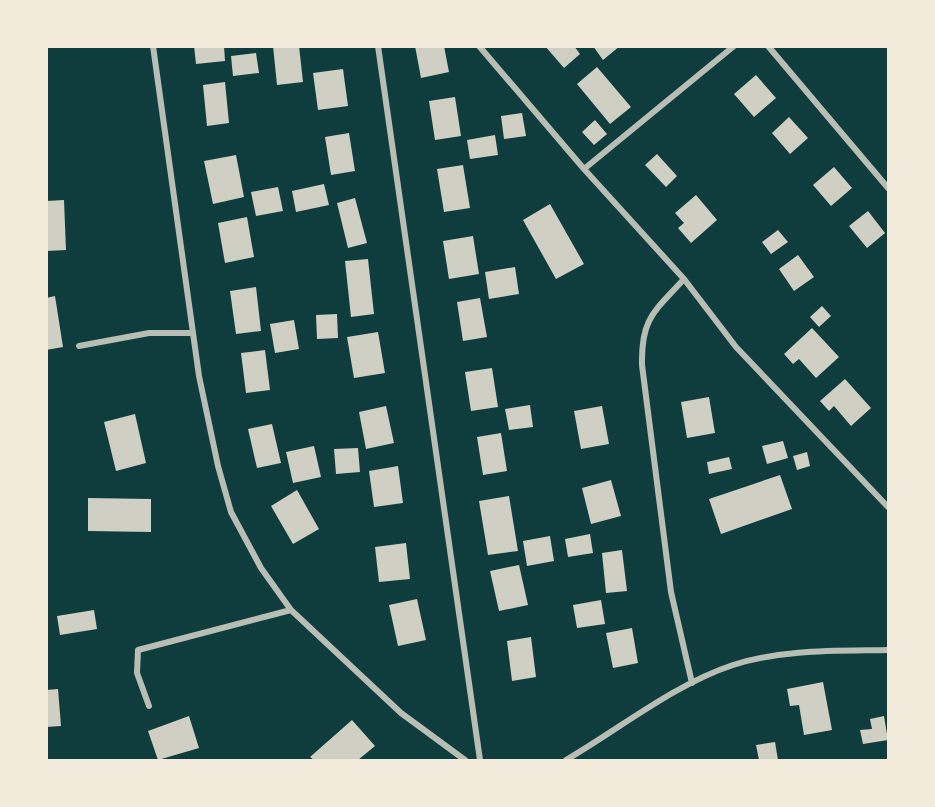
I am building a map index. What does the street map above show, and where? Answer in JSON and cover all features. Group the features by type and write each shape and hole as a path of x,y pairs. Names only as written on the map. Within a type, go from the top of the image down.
{"street":[{"path":"153,46 193,333 218,466 231,513 261,568 291,610 401,713 465,760"},
{"path":"378,46 480,760"},
{"path":"479,46 584,170 684,279 736,347 888,507"},
{"path":"584,170 734,46"},
{"path":"768,46 888,188"},
{"path":"684,279 647,320 641,338 642,365 671,592 692,683"},
{"path":"79,346 149,333 193,333"},
{"path":"149,706 137,674 138,650 291,610"},
{"path":"566,760 692,683 733,665 772,656 818,651 888,650"}],"building":[{"path":"194,46 224,46 225,61 196,64"},
{"path":"273,46 299,46 303,82 277,85"},
{"path":"415,46 444,46 449,72 421,78"},
{"path":"545,46 574,46 580,54 564,68"},
{"path":"593,46 620,46 603,60"},
{"path":"256,53 259,73 233,76 231,56"},
{"path":"597,67 631,107 610,124 577,84"},
{"path":"343,69 348,106 318,110 313,73"},
{"path":"756,75 776,98 754,117 734,94"},
{"path":"225,82 229,123 207,126 203,85"},
{"path":"455,97 461,136 435,140 429,101"},
{"path":"522,113 526,136 504,139 501,116"},
{"path":"789,117 808,138 790,154 772,133"},
{"path":"595,120 607,134 594,145 582,132"},
{"path":"349,133 355,171 331,175 325,137"},
{"path":"495,135 498,155 470,159 467,140"},
{"path":"657,154 677,176 666,187 645,165"},
{"path":"236,155 244,197 213,204 204,161"},
{"path":"463,165 470,208 444,212 437,169"},
{"path":"834,167 852,188 831,206 813,185"},
{"path":"324,184 329,205 296,212 292,191"},
{"path":"278,187 283,211 256,216 251,192"},
{"path":"696,195 717,220 691,243 678,228 684,223 675,213"},
{"path":"355,198 367,243 348,248 337,203"},
{"path":"64,200 66,250 46,251 46,201"},
{"path":"550,204 584,264 556,279 523,220"},
{"path":"868,211 885,233 867,248 849,226"},
{"path":"247,217 254,257 225,263 218,223"},
{"path":"778,230 788,242 771,254 762,242"},
{"path":"473,236 479,274 449,279 443,241"},
{"path":"798,255 814,277 794,291 779,269"},
{"path":"368,259 374,314 351,317 345,261"},
{"path":"515,267 519,294 489,299 485,272"},
{"path":"256,287 261,331 236,334 230,291"},
{"path":"55,296 63,347 46,350 46,298"},
{"path":"480,298 487,337 463,341 457,302"},
{"path":"822,306 831,316 819,327 810,317"},
{"path":"337,314 338,338 317,339 316,315"},
{"path":"294,320 299,349 275,353 270,324"},
{"path":"812,328 839,357 816,378 799,359 793,364 784,354"},
{"path":"378,332 385,373 354,378 347,337"},
{"path":"265,350 270,390 246,393 241,353"},
{"path":"492,368 498,407 471,411 465,372"},
{"path":"845,379 871,408 851,426 834,406 829,411 820,401"},
{"path":"709,397 715,433 687,438 681,402"},
{"path":"530,405 533,427 509,430 505,409"},
{"path":"386,406 394,443 366,449 359,412"},
{"path":"602,406 609,444 581,449 574,411"},
{"path":"135,414 146,463 116,471 104,422"},
{"path":"272,424 281,463 257,468 248,429"},
{"path":"501,433 507,471 483,475 477,437"},
{"path":"783,441 788,458 767,464 762,446"},
{"path":"314,446 321,477 293,483 286,452"},
{"path":"358,448 360,472 336,474 334,449"},
{"path":"807,452 810,466 797,470 793,456"},
{"path":"729,457 732,469 709,474 707,462"},
{"path":"398,466 403,503 374,507 369,471"},
{"path":"780,475 792,509 721,534 709,499"},
{"path":"611,480 621,516 591,524 582,488"},
{"path":"297,490 319,529 293,544 271,506"},
{"path":"509,496 518,551 488,555 479,501"},
{"path":"88,498 151,499 151,532 88,531"},
{"path":"590,534 593,553 568,557 565,539"},
{"path":"550,536 554,561 527,566 523,541"},
{"path":"406,543 410,579 379,582 375,547"},
{"path":"622,550 627,591 606,593 602,553"},
{"path":"519,565 528,605 499,611 490,571"},
{"path":"417,599 426,640 398,646 389,605"},
{"path":"601,600 605,624 577,628 573,605"},
{"path":"94,610 97,629 60,635 57,616"},
{"path":"632,628 638,663 613,668 606,633"},
{"path":"531,637 536,677 512,681 507,641"},
{"path":"823,682 832,730 804,735 799,705 790,706 787,689"},
{"path":"58,689 61,726 46,727 46,690"},
{"path":"189,716 199,748 158,760 148,731"},
{"path":"884,716 888,740 863,744 860,730 872,729 870,719"},
{"path":"352,720 375,746 358,760 314,760 310,757"},
{"path":"775,742 778,760 759,760 756,745"}]}
